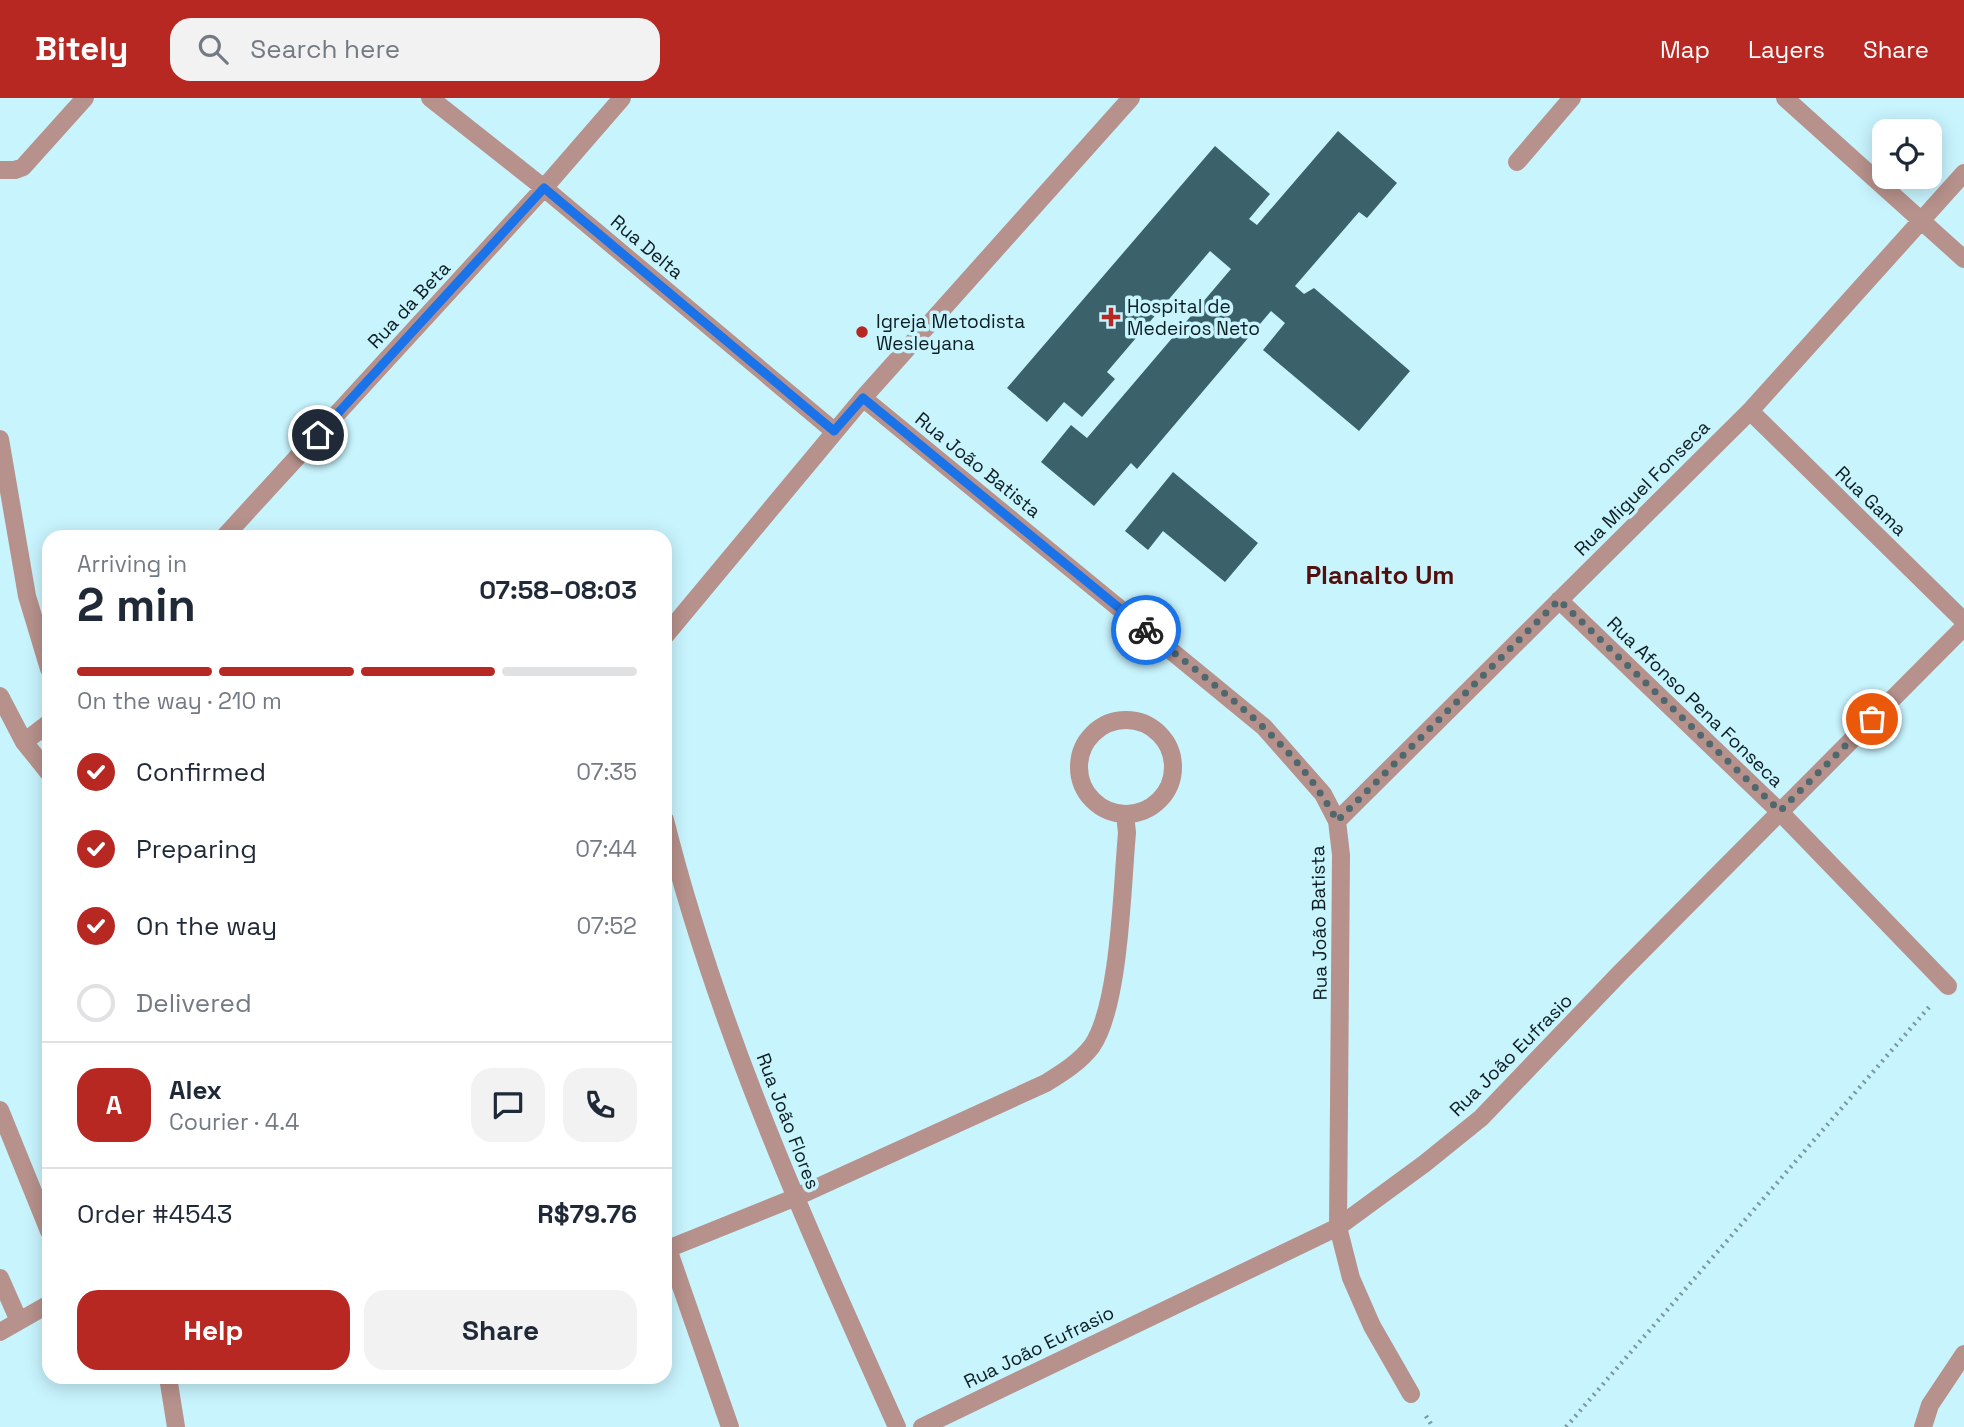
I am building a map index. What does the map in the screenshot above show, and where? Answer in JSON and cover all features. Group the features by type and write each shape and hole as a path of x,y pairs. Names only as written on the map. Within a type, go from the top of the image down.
{"street":[{"path":"0,170 23,167 85,98"},
{"name":"Rua Delta","path":"430,98 544,188 834,431"},
{"name":"Rua da Beta","path":"230,530 544,188 622,98"},
{"path":"672,628 834,431 1131,98"},
{"path":"1517,162 1572,98"},
{"path":"1785,98 1964,259"},
{"name":"Rua Miguel Fonseca","path":"1337,821 1750,411 1964,173"},
{"name":"Rua João Batista","path":"863,398 1264,727 1323,794 1337,821 1342,912 1338,1227 1352,1278 1372,1326 1411,1394"},
{"name":"Rua Gama","path":"1750,411 1964,621"},
{"path":"0,439 27,596 42,646"},
{"name":"Rua Afonso Pena Fonseca","path":"1559,600 1780,811 1948,986"},
{"name":"Rua João Eufrasio","path":"922,1427 1338,1227 1424,1164 1481,1118 1780,811 1964,627"},
{"path":"0,696 24,742 42,764"},
{"path":"1125,719 1141,722 1154,729 1165,740 1173,768 1163,796 1152,806 1125,814 1109,811 1094,802 1085,790 1079,774 1079,758 1090,736 1109,722 1125,719"},
{"path":"24,742 42,728"},
{"path":"672,1247 794,1198 1046,1083 1081,1059 1093,1044 1106,1010 1113,979 1127,833 1125,814"},
{"name":"Rua João Flores","path":"672,844 704,956 794,1198 897,1427"},
{"path":"0,1111 42,1214"},
{"path":"672,1266 730,1427"},
{"path":"0,1278 19,1321"},
{"path":"0,1332 42,1308"},
{"path":"1923,1427 1930,1405 1964,1354"},
{"path":"169,1384 176,1427"}],"path":[{"path":"1566,1427 1948,986"}],"building":[{"name":"Hospital de Medeiros Neto","path":"1338,131 1397,183 1367,218 1359,212 1295,286 1304,294 1314,288 1410,371 1359,431 1263,350 1285,323 1271,311 1137,469 1131,463 1094,506 1041,462 1071,425 1087,438 1231,269 1210,251 1107,372 1115,379 1082,417 1064,402 1047,422 1007,388 1215,146 1270,194 1249,219 1257,225"},
{"path":"1173,472 1258,543 1225,582 1163,531 1148,550 1125,531"}],"way so far":[{"path":"1146,630 1264,727 1323,794 1337,821 1559,600 1780,811 1872,719"}],"place":[{"name":"Hospital de Medeiros Neto","path":"1111,317"},
{"name":"Igreja Metodista Wesleyana","path":"862,332"}],"district":[{"name":"Planalto Um","path":"1380,575"}],"route":[{"path":"318,435 544,188 834,431 863,398 1146,630"}]}
